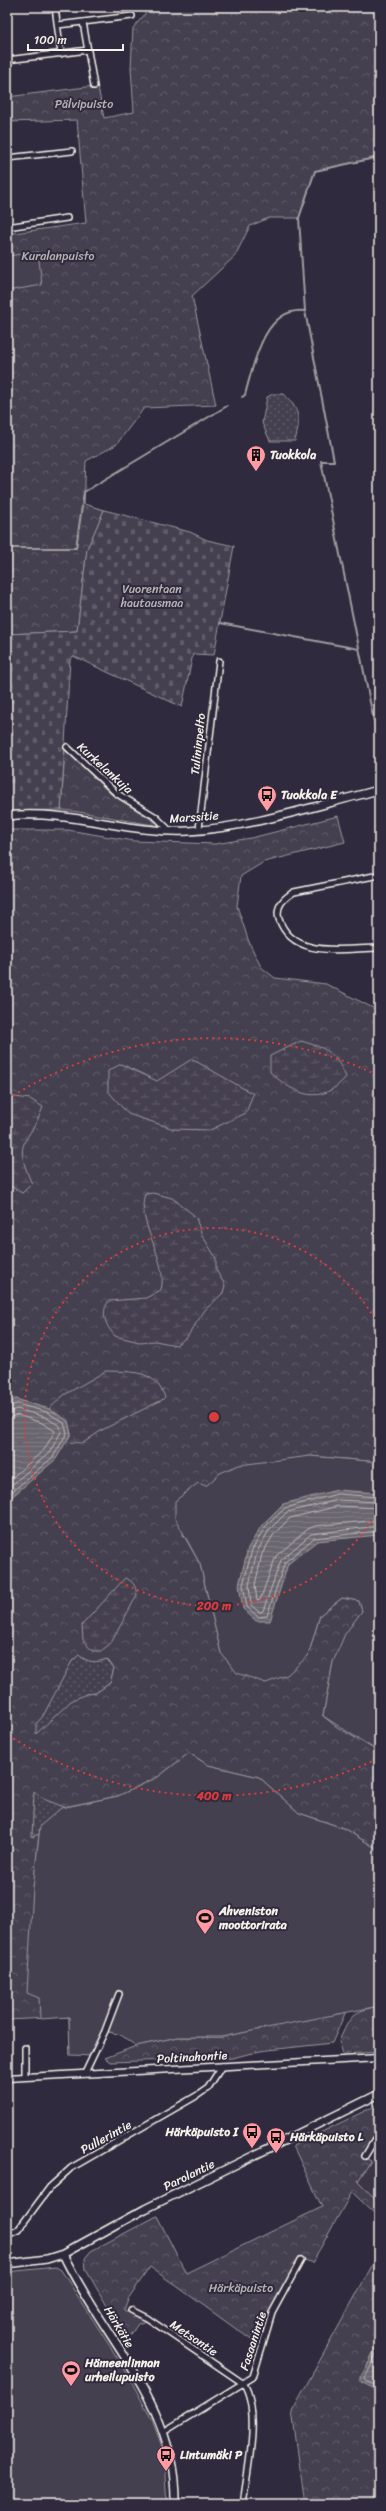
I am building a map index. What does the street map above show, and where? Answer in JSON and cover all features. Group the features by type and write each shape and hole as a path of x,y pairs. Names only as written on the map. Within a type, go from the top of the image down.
{"main road":[{"name":"Marssitie","path":"7,816 60,816 136,828 169,830 199,829 254,820 379,790"},
{"name":"Parolantie","path":"7,2264 47,2259 63,2254 145,2209 379,2094"},
{"name":"Härkätie","path":"63,2254 150,2400 164,2431 175,2483 175,2504"}],"street":[{"path":"55,7 61,54"},
{"path":"58,25 132,16"},
{"path":"83,22 94,86"},
{"path":"7,60 88,50"},
{"path":"7,158 72,151"},
{"path":"7,227 67,218"},
{"name":"Tulininpelto","path":"199,829 219,661"},
{"name":"Kurkelankuja","path":"67,747 116,793 160,821 169,830"},
{"path":"379,875 294,892 283,898 279,906 278,915 282,927 290,937 307,947 331,949 379,948"},
{"path":"85,2073 105,2031 119,1994"},
{"path":"25,2077 26,2048"},
{"name":"Poltinahontie","path":"7,2078 379,2058"},
{"name":"Pullerintie","path":"7,2236 18,2230 50,2187 70,2168 198,2096 208,2088 222,2066"},
{"path":"365,2156 379,2133"},
{"name":"Fasaanintie","path":"244,2384 254,2377 272,2314 301,2260"},
{"name":"Metsontie","path":"131,2310 147,2318 244,2384"},
{"path":"164,2431 244,2384 250,2394 251,2438 243,2504"}],"shaded area":[{"path":"379,2148 379,2203 358,2181"}],"green space":[{"path":"145,7 379,7 379,157 315,171 299,218 269,218 250,226 235,256 192,296 216,405 144,408 116,445 86,461 84,504 104,510 87,550 77,631 7,634 7,234 86,223 77,120 7,122 7,97 94,86 98,87 104,118 134,112 131,68 133,28 145,14"},
{"path":"38,252 42,285 7,291 7,256"},
{"path":"273,394 284,394 296,410 298,415 298,427 295,441 270,441 262,423 267,397"},
{"name":"Vuorentaan hautausmaa","path":"104,510 190,532 207,540 234,546 214,655 193,654 182,707 73,656 70,660 61,810 7,811 7,634 77,631 87,549"},
{"path":"65,750 112,795 162,826 61,810"},
{"path":"338,816 345,842 264,862 241,876 237,906 249,942 261,967 275,978 326,984 379,1011 379,1462 310,1456 220,1473 206,1487 183,1534 200,1564 221,1653 308,1656 320,1615 342,1598 359,1601 362,1611 333,1662 323,1716 337,1727 379,1752 379,1850 343,1828 299,1813 259,1777 208,1765 189,1753 158,1777 118,1796 64,1807 46,1800 34,1792 32,1837 39,1834 35,1873 39,1998 121,2035 105,2031 70,2055 69,2017 7,2020 7,830 68,830 134,841 215,844 251,838","holes":["79,1655 82,1658 92,1662 107,1659 114,1668 110,1683 96,1693 86,1694 71,1701 36,1734 36,1724 43,1716 72,1661"]},
{"path":"301,1041 318,1046 334,1056 346,1077 337,1086 327,1092 308,1094 299,1092 289,1087 270,1072 270,1056"},
{"path":"192,1059 253,1094 246,1113 210,1130 174,1129 128,1114 108,1091 108,1071 121,1064 157,1081"},
{"path":"7,1096 30,1099 43,1107 38,1120 24,1142 23,1158 32,1184 22,1193 7,1184"},
{"path":"153,1193 172,1198 195,1216 202,1235 216,1258 216,1270 225,1285 223,1293 205,1310 187,1337 176,1345 155,1341 139,1342 115,1336 106,1323 104,1314 106,1305 109,1301 146,1298 161,1290 162,1278 160,1266 144,1216 143,1205 145,1194"},
{"path":"106,1371 133,1372 148,1377 155,1381 165,1397 162,1400 102,1430 83,1443 66,1442 71,1434 68,1421 49,1409 64,1395"},
{"path":"310,1456 379,1462 379,1752 323,1716 333,1662 345,1634 362,1611 359,1601 342,1598 320,1615 308,1656 287,1675 266,1683 237,1673 221,1653 200,1564 175,1518 175,1501 198,1483 206,1486 220,1473 239,1465"},
{"path":"125,1578 134,1584 137,1595 111,1643 101,1651 92,1651 83,1640 82,1625"},
{"path":"79,1655 83,1659 107,1659 114,1668 110,1683 96,1693 86,1694 29,1741 23,1736 72,1661"},
{"name":"Ahveniston moottorirata","path":"189,1753 208,1765 259,1777 299,1813 343,1828 379,1850 379,2006 221,2037 177,2037 136,2046 121,2035 106,2031 93,2056 70,2055 69,2017 40,2019 39,1998 27,1993 33,1888 40,1826 61,1808 118,1796 158,1777"},
{"path":"7,1772 69,1809 68,1818 34,1837 19,1841"},
{"path":"379,2006 379,2052 343,2054 339,2041 346,2025 357,2013"},
{"path":"346,2011 332,2043 260,2051 232,2058 110,2062 105,2058 136,2046 177,2037 221,2037"},
{"name":"Härkäpuisto","path":"379,2104 379,2127 361,2156 371,2161 358,2181 379,2203 379,2218 352,2192 312,2263 301,2258 269,2315 257,2344 150,2267 128,2299 124,2310 147,2321 138,2324 127,2340 86,2270 85,2258 91,2251 157,2216 186,2273 322,2207 293,2146"},
{"path":"379,2253 379,2504 305,2504 292,2411"},
{"name":"Hämeenlinnan urheilupuisto","path":"56,2267 61,2270 127,2373 153,2422 163,2449 167,2504 7,2504 7,2272"}],"water":[{"path":"16,1399 49,1409 68,1421 71,1434 56,1459 7,1501 7,1404"},
{"path":"337,1490 379,1493 379,1535 317,1541 288,1564 270,1621 256,1621 243,1609 239,1585 248,1548 262,1525 283,1504"},
{"path":"378,2343 379,2391 361,2382 361,2377"}],"waterway":[{"path":"242,397 245,395 257,354 270,328 279,318 291,312 305,311 299,218 315,171 379,157"},
{"path":"305,311 334,461 321,461 379,746"},
{"path":"7,548 76,548 84,492 227,406"},
{"path":"220,623 359,649"}],"place":[{"name":"Tuokkola","path":"256,472"},
{"name":"Tuokkola E","path":"267,812"},
{"name":"Ahveniston moottorirata","path":"205,1935"},
{"name":"Härkäpuisto I","path":"252,2149"},
{"name":"Härkäpuisto L","path":"276,2154"},
{"name":"Hämeenlinnan urheilupuisto","path":"71,2387"},
{"name":"Lintumäki P","path":"166,2472"}],"park label":[{"name":"Pälvipuisto","path":"84,104"},
{"name":"Kuralanpuisto","path":"58,256"}]}
